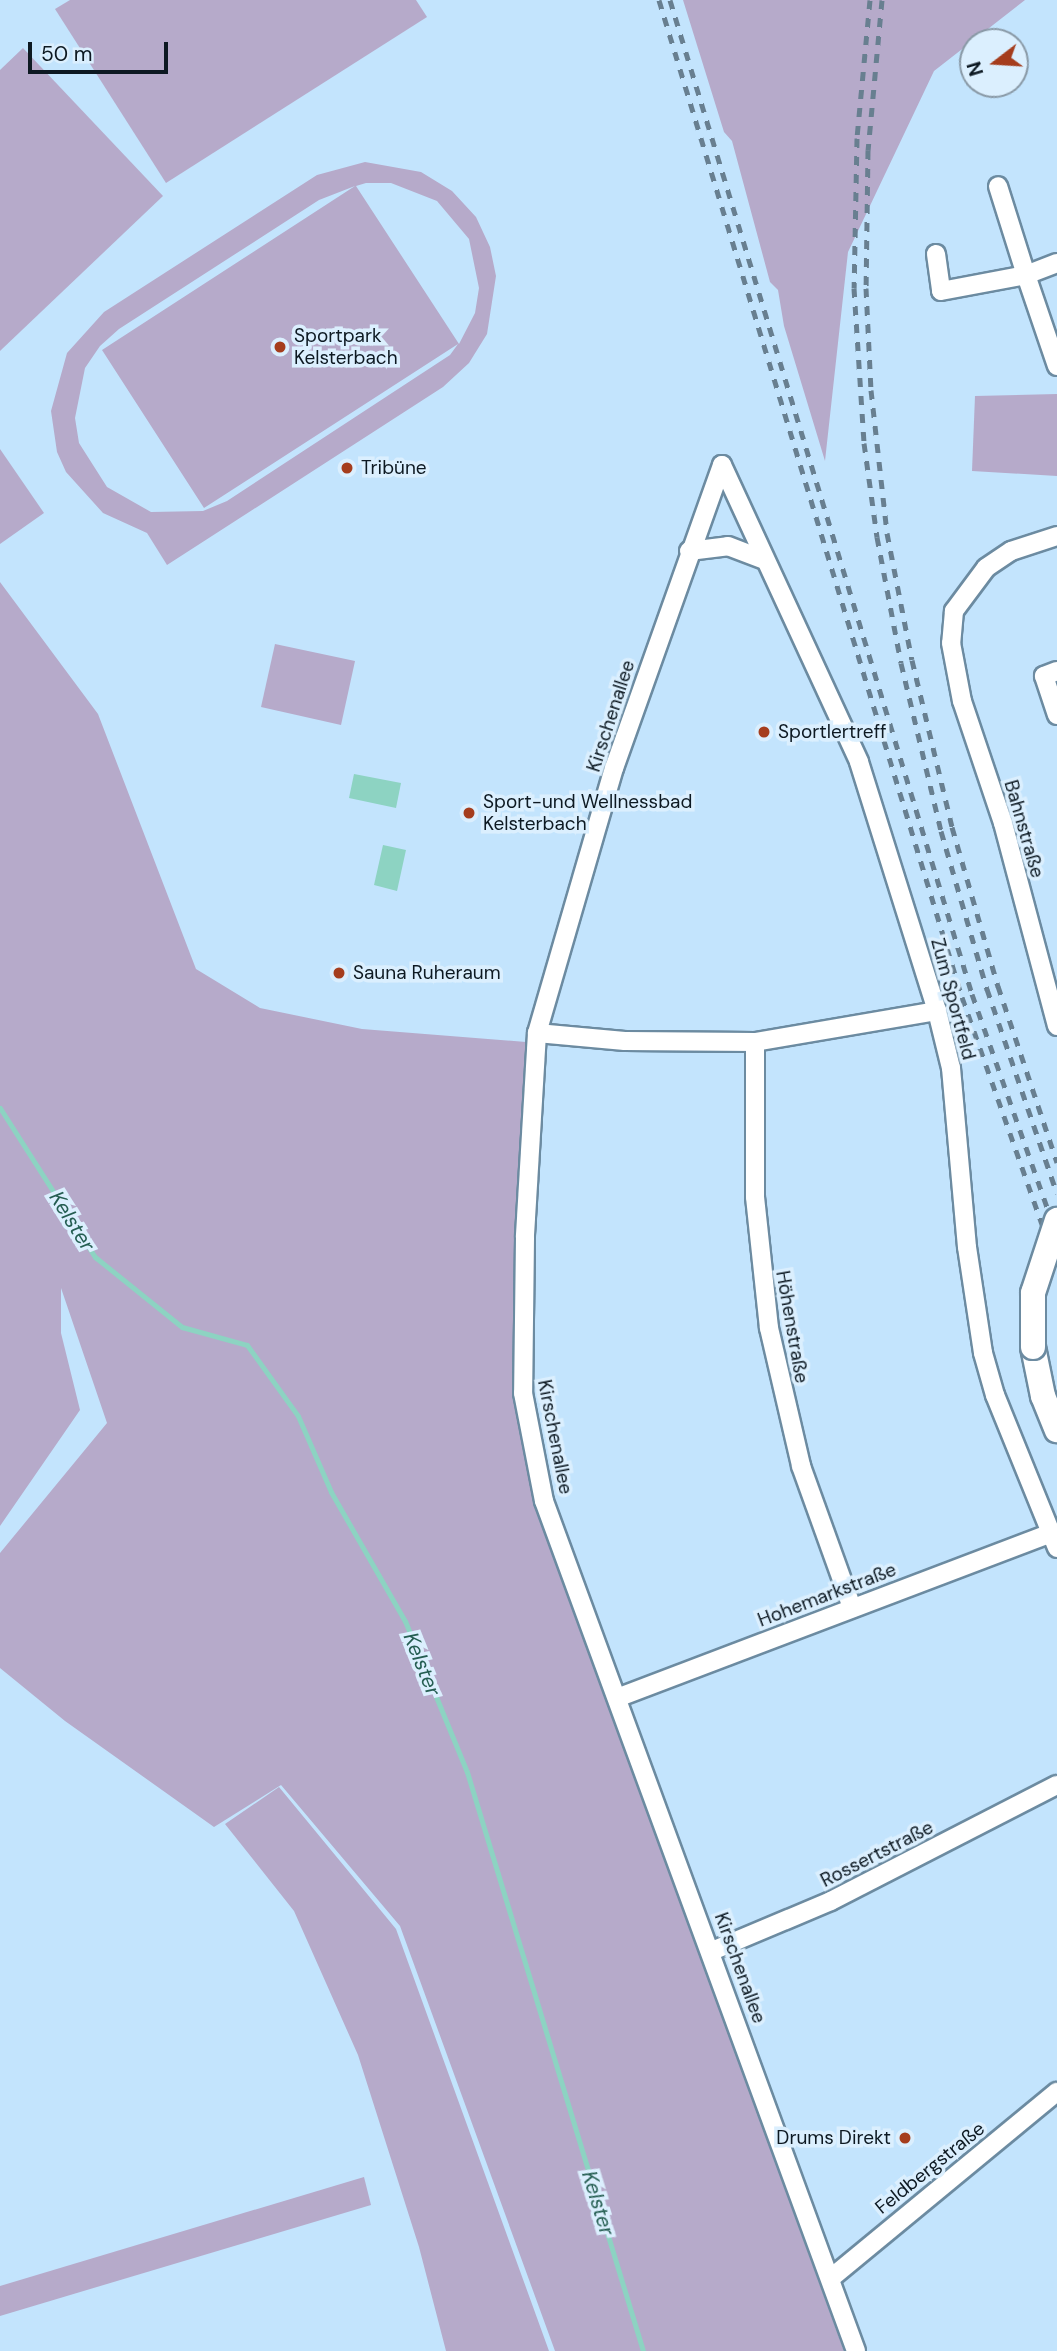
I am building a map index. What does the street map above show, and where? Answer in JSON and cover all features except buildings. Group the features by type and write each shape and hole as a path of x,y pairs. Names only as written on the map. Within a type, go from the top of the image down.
{"street":[{"path":"998,186 1057,366"},
{"path":"936,254 942,291 1026,275 1057,263"},
{"name":"Kirschenallee","path":"722,465 689,551 614,768 537,1033 526,1224 523,1393 544,1501 712,1951 856,2351"},
{"name":"Zum Sportfeld","path":"722,465 762,559 859,762 937,1011 951,1068 967,1247 982,1353 995,1395 1054,1541"},
{"name":"Bahnstraße","path":"1057,536 1011,551 986,568 954,611 951,643 962,701 1003,823 1057,1027"},
{"path":"689,551 728,546 762,559"},
{"path":"1057,671 1044,676 1057,715"},
{"path":"537,1033 625,1041 755,1042 937,1011"},
{"name":"Höhenstraße","path":"755,1042 755,1197 769,1328 801,1465 852,1608"},
{"path":"1057,1220 1033,1293 1033,1347 1043,1396 1057,1430"},
{"name":"Hohemarkstraße","path":"617,1698 852,1608 1054,1541"},
{"name":"Rossertstraße","path":"712,1951 831,1901 1057,1785"},
{"name":"Feldbergstraße","path":"831,2278 1057,2092"}],"shaded area":[{"path":"70,0 416,0 427,17 166,183 55,9"},
{"path":"683,0 1025,0 989,28 959,28 959,51 934,71 848,252 825,461 784,326 778,290 770,282 732,141 724,132"},
{"path":"23,48 163,196 0,351 0,70"},
{"name":"Sportpark Kelsterbach","path":"365,162 421,172 452,191 476,217 490,247 496,276 487,334 469,363 443,387 167,565 147,533 103,513 66,472 57,452 51,411 67,353 104,312 317,175","holes":["366,183 391,183 437,201 469,239 479,288 475,313 459,344 356,186","355,186 102,350 204,508 458,344 450,355 227,501 203,511 151,512 107,487 79,443 75,418 85,368 100,346 119,329 319,200"]},
{"path":"1057,394 1057,476 972,471 975,396"},
{"path":"0,449 44,513 0,544"},
{"path":"0,582 98,714 196,969 260,1008 362,1029 526,1042 512,1388 536,1506 844,2351 555,2351 400,1926 281,1785 214,1827 65,1721 0,1668 0,1553 107,1423 61,1288 61,1333 80,1410 0,1526"},
{"path":"275,644 355,661 341,725 261,707"},
{"path":"354,774 401,783 396,808 349,798"},
{"path":"383,845 406,850 397,891 374,885"},
{"path":"279,1787 396,1929 549,2351 446,2351 419,2247 358,2055 294,1911 225,1824"},
{"path":"364,2177 371,2205 0,2316 0,2286"}],"waterway":[{"name":"Kelster","path":"0,1108 95,1257 182,1327 247,1345 298,1416 331,1492 405,1621 467,1772 643,2351"}],"railway":[{"path":"659,0 962,997 1057,1267"},
{"path":"670,0 972,994 1057,1236"},
{"path":"870,0 857,138 854,288 864,443 877,537 901,663 941,831 987,989 1057,1193"},
{"path":"882,0 868,150 866,288 871,390 887,533 912,660 952,827 998,986 1057,1162"}],"place":[{"name":"Sportpark Kelsterbach","path":"280,347"},
{"name":"Tribüne","path":"347,468"},
{"name":"Sportlertreff","path":"764,732"},
{"name":"Sport-und Wellnessbad Kelsterbach","path":"469,813"},
{"name":"Sauna Ruheraum","path":"339,973"},
{"name":"Drums Direkt","path":"905,2138"}]}
